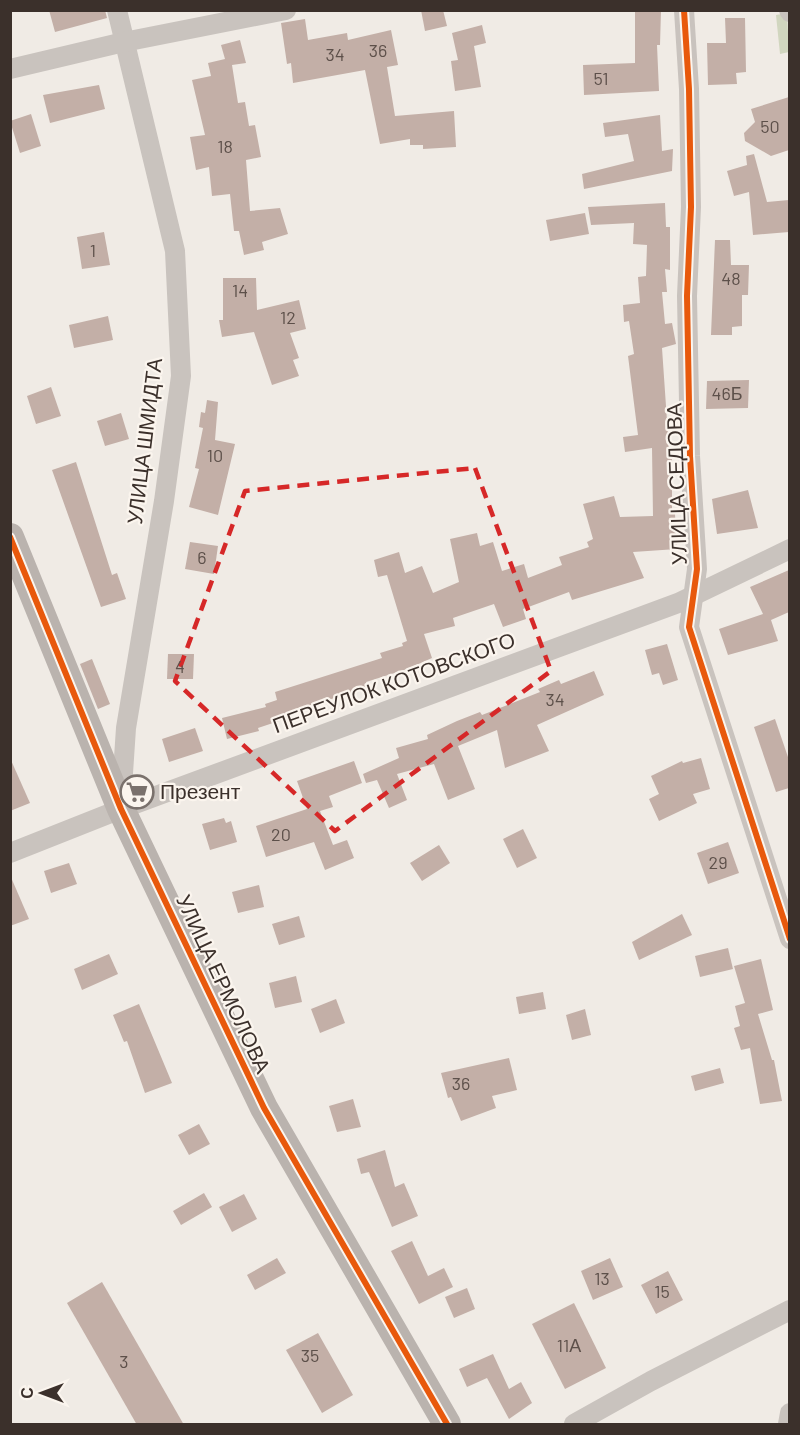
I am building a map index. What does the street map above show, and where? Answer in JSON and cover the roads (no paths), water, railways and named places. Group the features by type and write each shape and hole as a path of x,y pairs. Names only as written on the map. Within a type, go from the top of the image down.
{"street":[{"name":"УЛИЦА ШМИДТА","path":"117,10 175,251 181,376 164,501 126,728 121,808"},
{"path":"10,69 124,42 286,10"},
{"name":"УЛИЦА СЕДОВА","path":"684,10 689,89 691,207 687,296 690,456 697,569 689,627 789,939"},
{"name":"УЛИЦА ЕРМОЛОВА","path":"10,537 121,808 264,1108 447,1425"},
{"name":"ПЕРЕУЛОК КОТОВСКОГО","path":"10,853 121,808 678,603 789,549"},
{"path":"574,1425 651,1380 789,1310"},
{"path":"788,1425 789,1413"}],"place":[{"name":"Презент","path":"137,792"}]}
